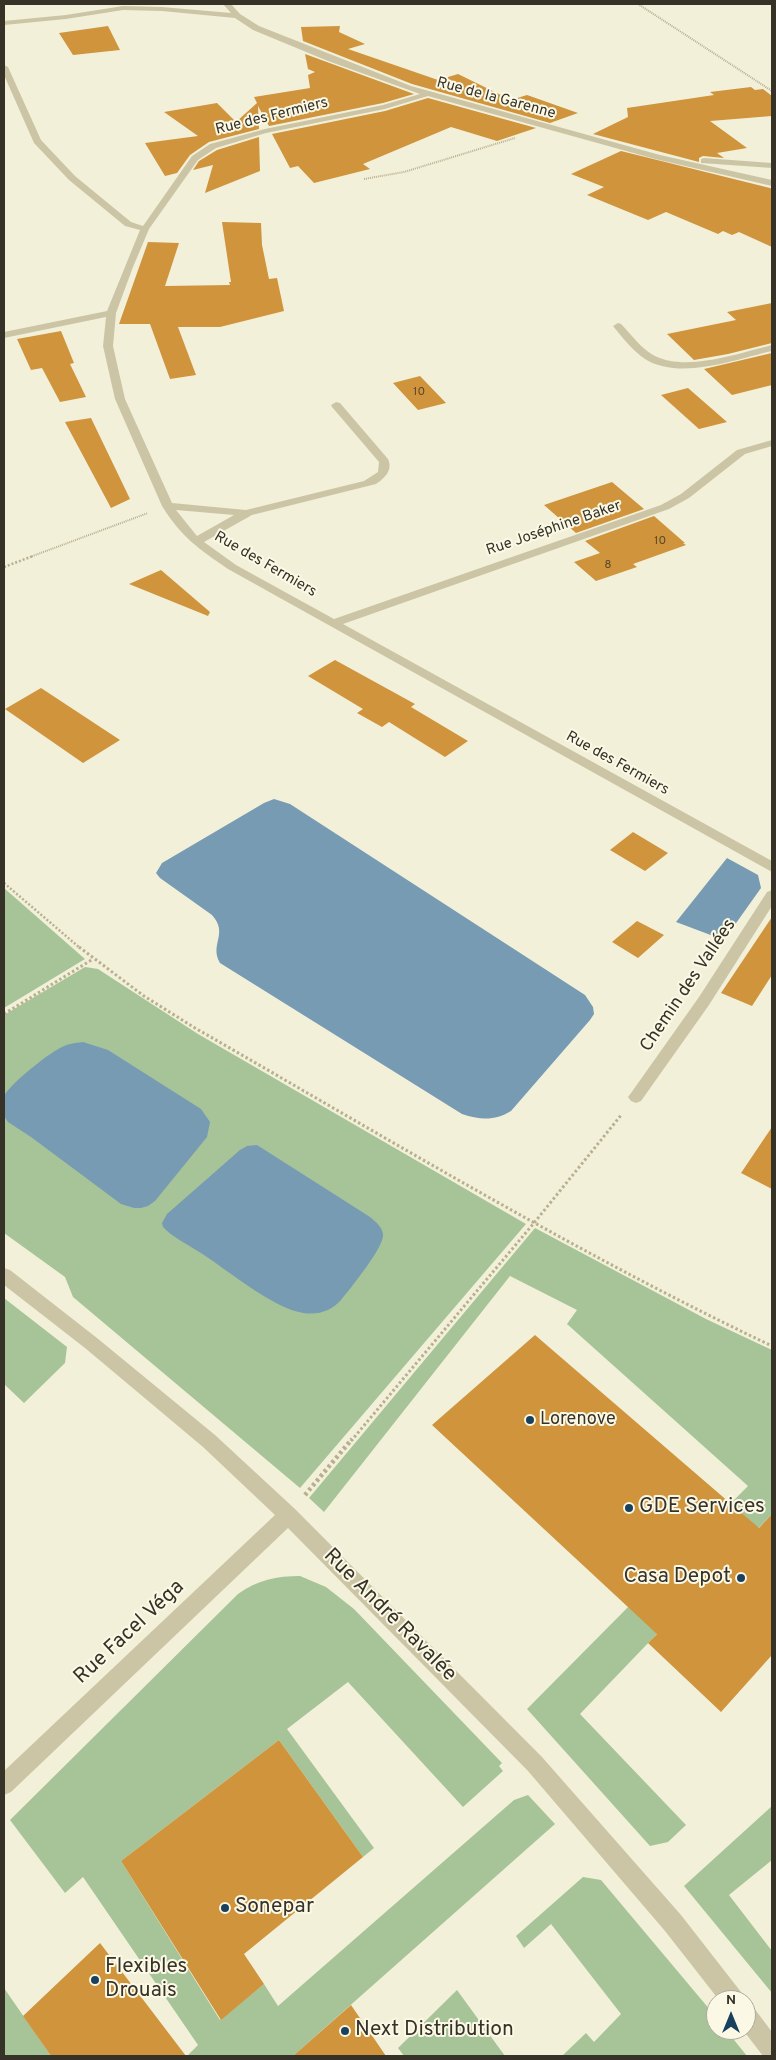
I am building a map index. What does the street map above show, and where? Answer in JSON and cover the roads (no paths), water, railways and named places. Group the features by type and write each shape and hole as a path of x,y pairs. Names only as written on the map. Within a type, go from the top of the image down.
{"street":[{"name":"Rue de la Garenne","path":"227,4 237,16 256,28 331,59 427,94 658,157 772,183"},
{"path":"4,23 133,8 237,16"},
{"path":"4,67 37,140 79,184 128,224 145,228"},
{"name":"Rue des Fermiers","path":"427,94 385,107 265,131 214,146 195,158 145,228 111,313 108,346 120,400 168,506 196,542 232,567 334,622 772,868"},
{"path":"658,157 772,166"},
{"path":"4,336 111,313"},
{"path":"618,326 649,356 672,364 697,364 772,348"},
{"path":"196,542 248,513 368,483 381,476 385,467 384,461 336,405"},
{"name":"Rue Joséphine Baker","path":"334,622 673,503 685,496 740,452 772,443"},
{"path":"168,506 248,513"},
{"name":"Chemin des Vallées","path":"636,1097 704,1001 772,895"},
{"name":"Rue André Ravalée","path":"4,1275 91,1343 202,1435 288,1515 535,1764 673,1923 725,1990"},
{"name":"Rue Facel Véga","path":"4,1785 288,1515"},
{"path":"756,2029 772,2050"}],"water":[{"path":"274,799 290,804 585,995 593,1007 594,1014 511,1111 493,1118 462,1114 220,963 216,950 219,934 217,922 212,915 160,878 156,873 162,863"},
{"path":"727,858 758,875 761,888 724,940 676,922"},
{"path":"83,1042 108,1050 201,1109 210,1122 207,1137 155,1201 148,1206 134,1208 121,1204 8,1122 4,1116 4,1096 21,1077 54,1051 71,1044"},
{"path":"257,1145 370,1217 382,1230 382,1241 373,1258 341,1300 332,1308 317,1313 305,1313 288,1309 251,1288 163,1227 162,1223 167,1214 240,1150 247,1146"}],"place":[{"name":"Lorenove","path":"530,1420"},
{"name":"GDE Services","path":"629,1508"},
{"name":"Casa Depot","path":"741,1578"},
{"name":"Sonepar","path":"225,1908"},
{"name":"Flexibles Drouais","path":"95,1980"},
{"name":"Next Distribution","path":"345,2031"}]}
